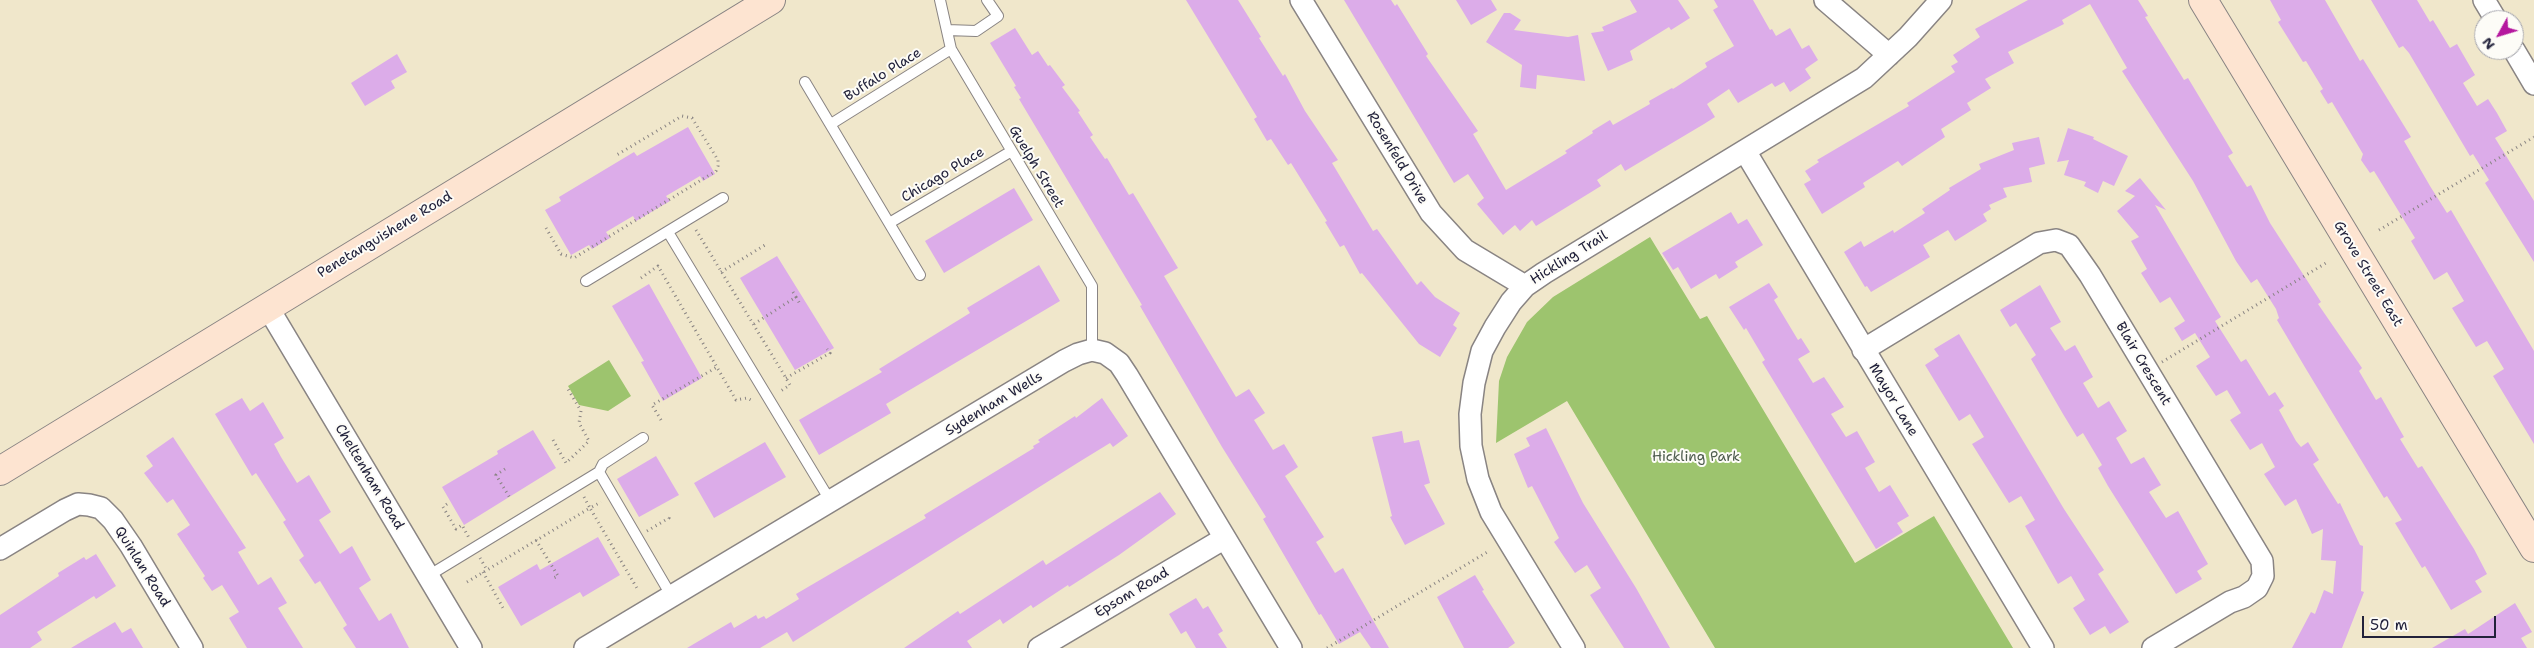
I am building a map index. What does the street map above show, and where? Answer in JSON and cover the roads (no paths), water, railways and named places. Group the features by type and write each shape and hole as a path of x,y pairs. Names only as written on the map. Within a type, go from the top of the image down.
{"main road":[{"name":"Penetanguishene Road","path":"0,471 267,306 771,0"},
{"name":"Grove Street East","path":"2203,0 2534,548"}],"street":[{"name":"Rosenfeld Drive","path":"1301,0 1431,213 1465,250 1525,286"},
{"path":"1825,0 1889,55"},
{"name":"Hickling Trail","path":"1574,648 1491,512 1478,479 1471,446 1470,414 1474,383 1482,351 1511,302 1525,286 1864,78 1889,55 1941,0"},
{"path":"2520,60 2534,84"},
{"name":"Mayor Lane","path":"1744,151 2043,648"},
{"name":"Blair Crescent","path":"1863,350 2039,243 2056,240 2069,244 2090,275 2262,561 2263,576 2257,588 2153,648"},
{"name":"Cheltenham Road","path":"267,306 471,648"},
{"path":"1092,350 1105,353 1119,363 1291,648"},
{"name":"Sydenham Wells","path":"586,648 1064,361 1092,350"},
{"name":"Quinlan Road","path":"0,548 71,507 89,504 101,508 113,520 131,546 192,648"},
{"name":"Epsom Road","path":"1039,648 1225,538"}],"lane":[{"name":"Guelph Street","path":"940,0 950,49 1092,286 1092,350"},
{"path":"947,30 976,30 998,16 987,0"},
{"name":"Buffalo Place","path":"831,124 950,49"},
{"path":"805,82 920,275"},
{"name":"Chicago Place","path":"890,222 1010,152"},
{"path":"586,281 723,198"},
{"path":"668,232 831,502"},
{"path":"428,576 599,472 603,464 643,438"},
{"path":"599,472 672,597"}],"park label":[{"name":"Hickling Park","path":"1696,457"}]}
